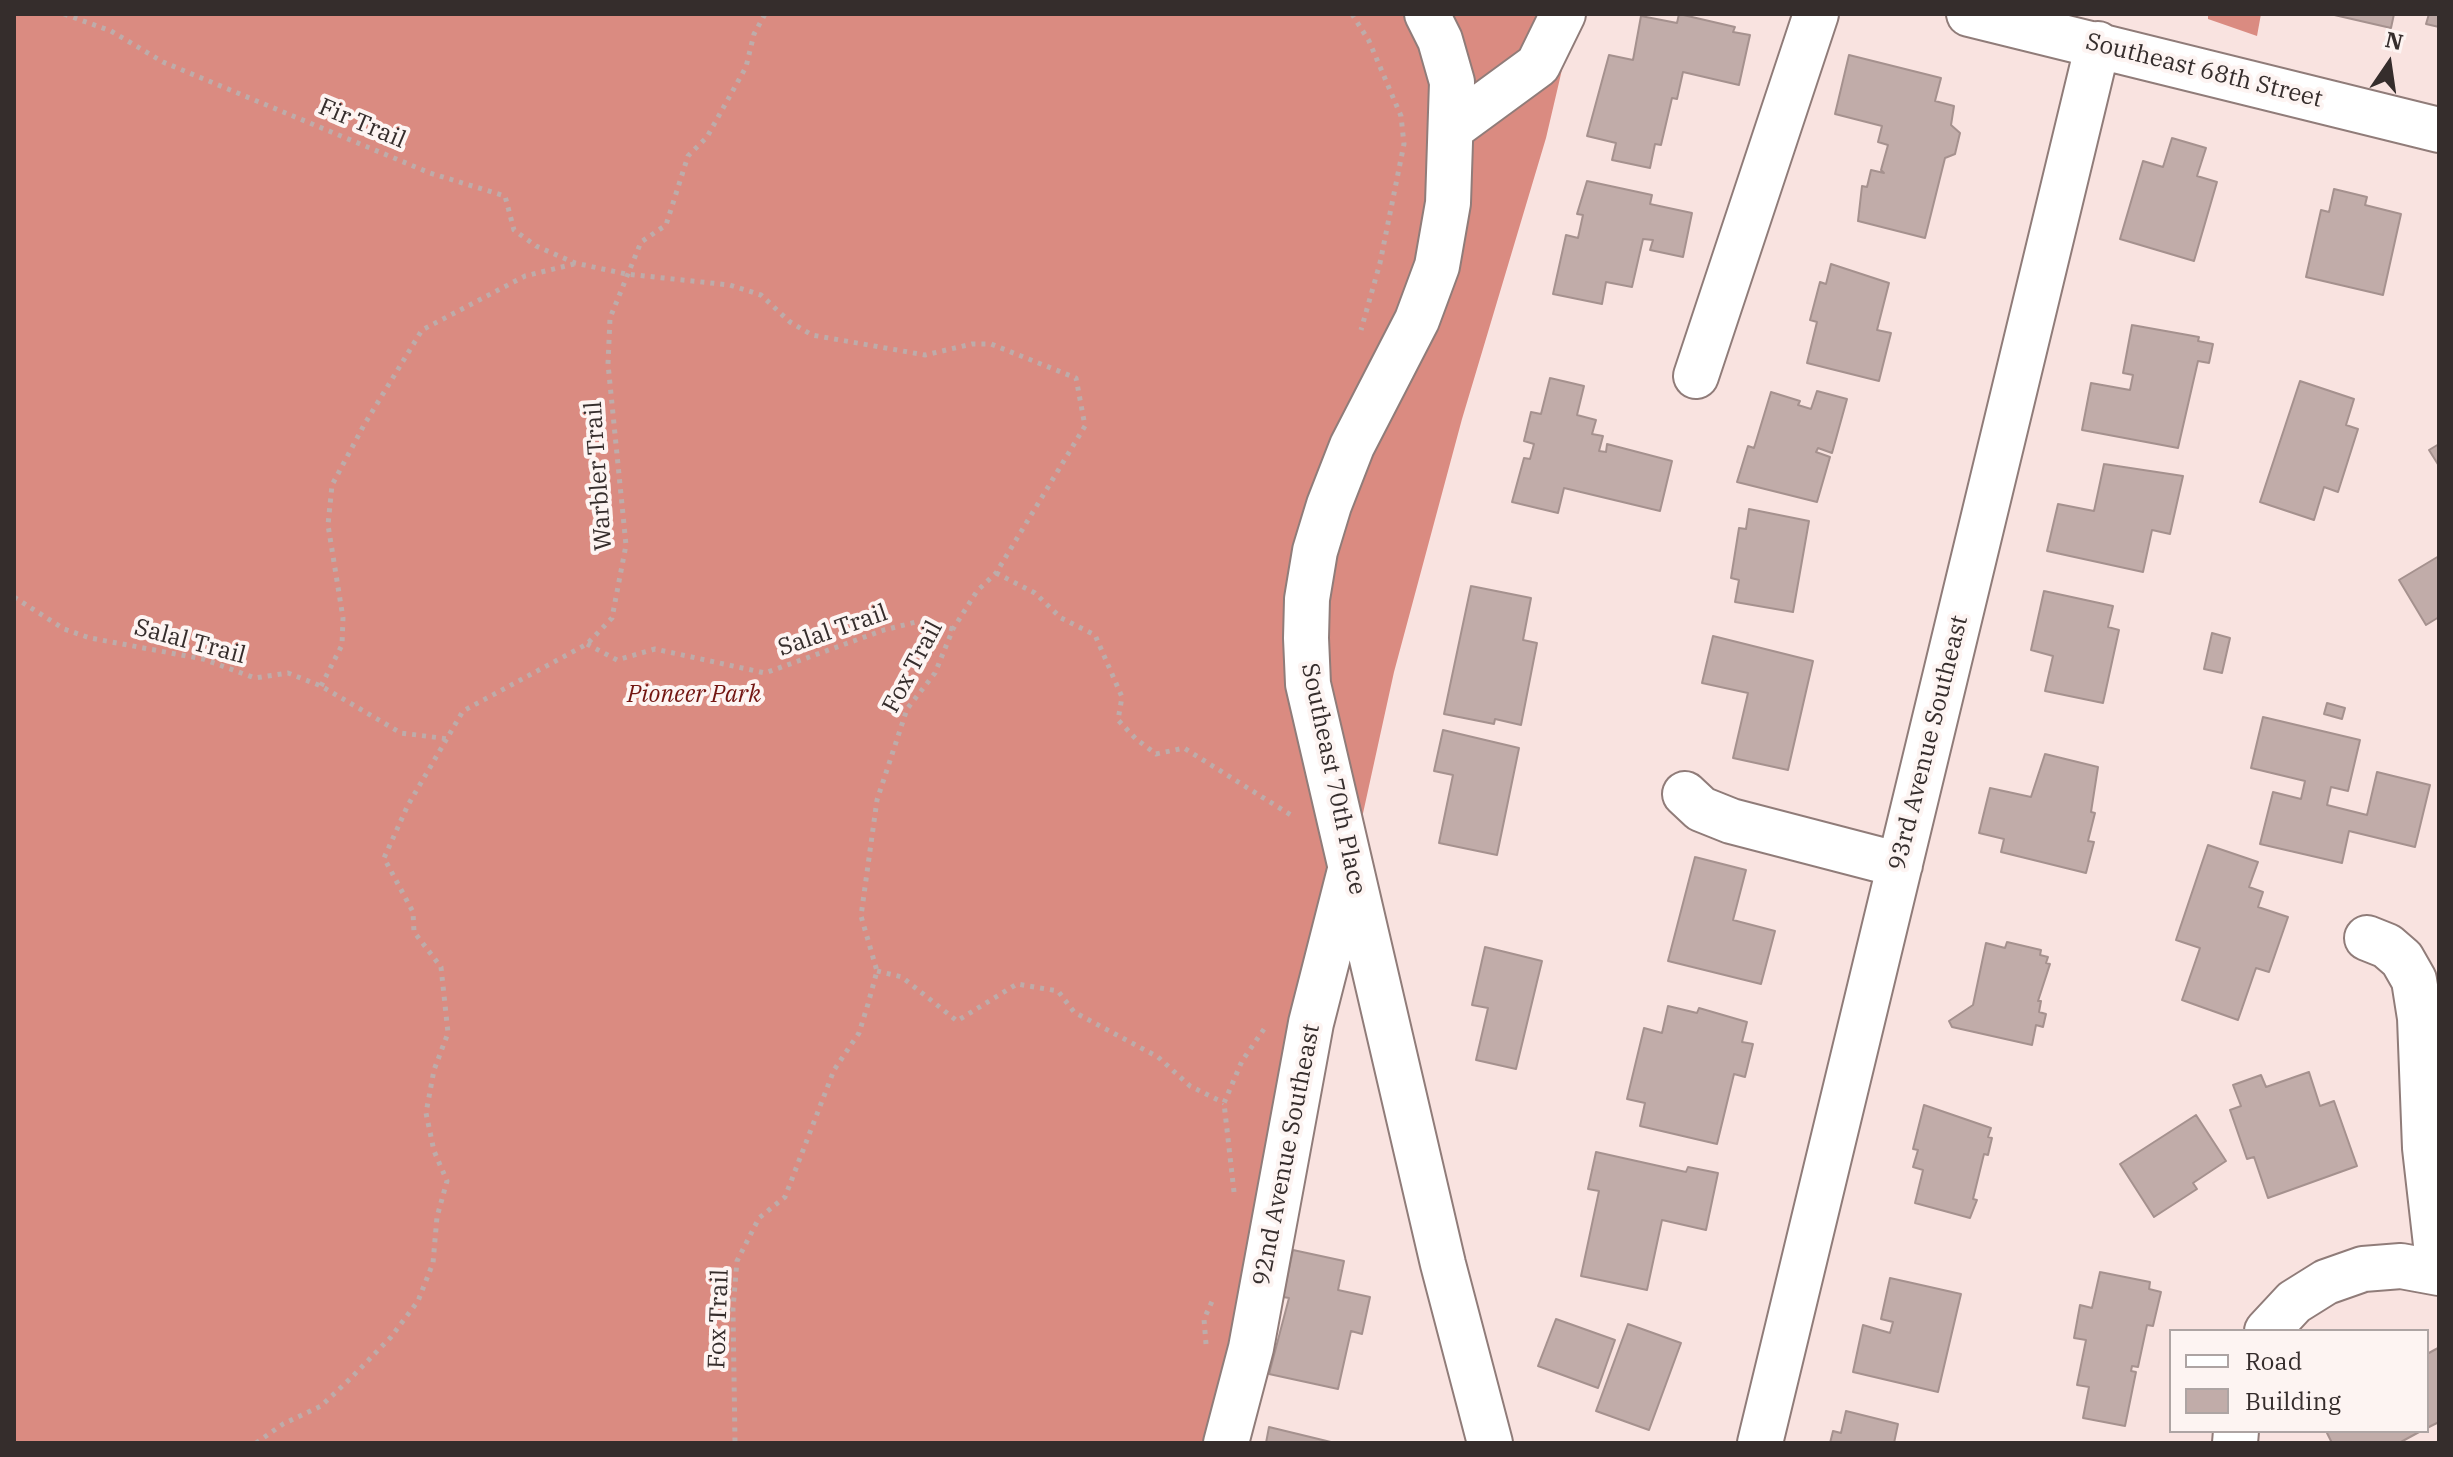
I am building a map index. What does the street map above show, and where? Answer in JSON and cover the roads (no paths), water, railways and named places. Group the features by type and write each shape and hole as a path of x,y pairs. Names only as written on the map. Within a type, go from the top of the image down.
{"street":[{"name":"Southeast 70th Place","path":"1427,14 1440,40 1452,82 1448,203 1437,266 1417,320 1352,446 1315,551 1307,599 1308,684 1443,1264 1490,1443"},
{"path":"1452,128 1538,65 1563,14"},
{"path":"1696,376 1816,14"},
{"name":"Southeast 68th Street","path":"1969,14 2439,130"},
{"name":"93rd Avenue Southeast","path":"1760,1443 2098,44"},
{"path":"1685,794 1701,809 1731,821 1900,865"},
{"name":"92nd Avenue Southeast","path":"1226,1443 1251,1348 1311,1023 1351,868"},
{"path":"2269,1329 2294,1302 2326,1282 2351,1273 2401,1266 2439,1272 2425,1148 2420,1018 2414,980 2402,959 2387,946 2367,938"}],"park label":[{"name":"Pioneer Park","path":"694,695"}]}
